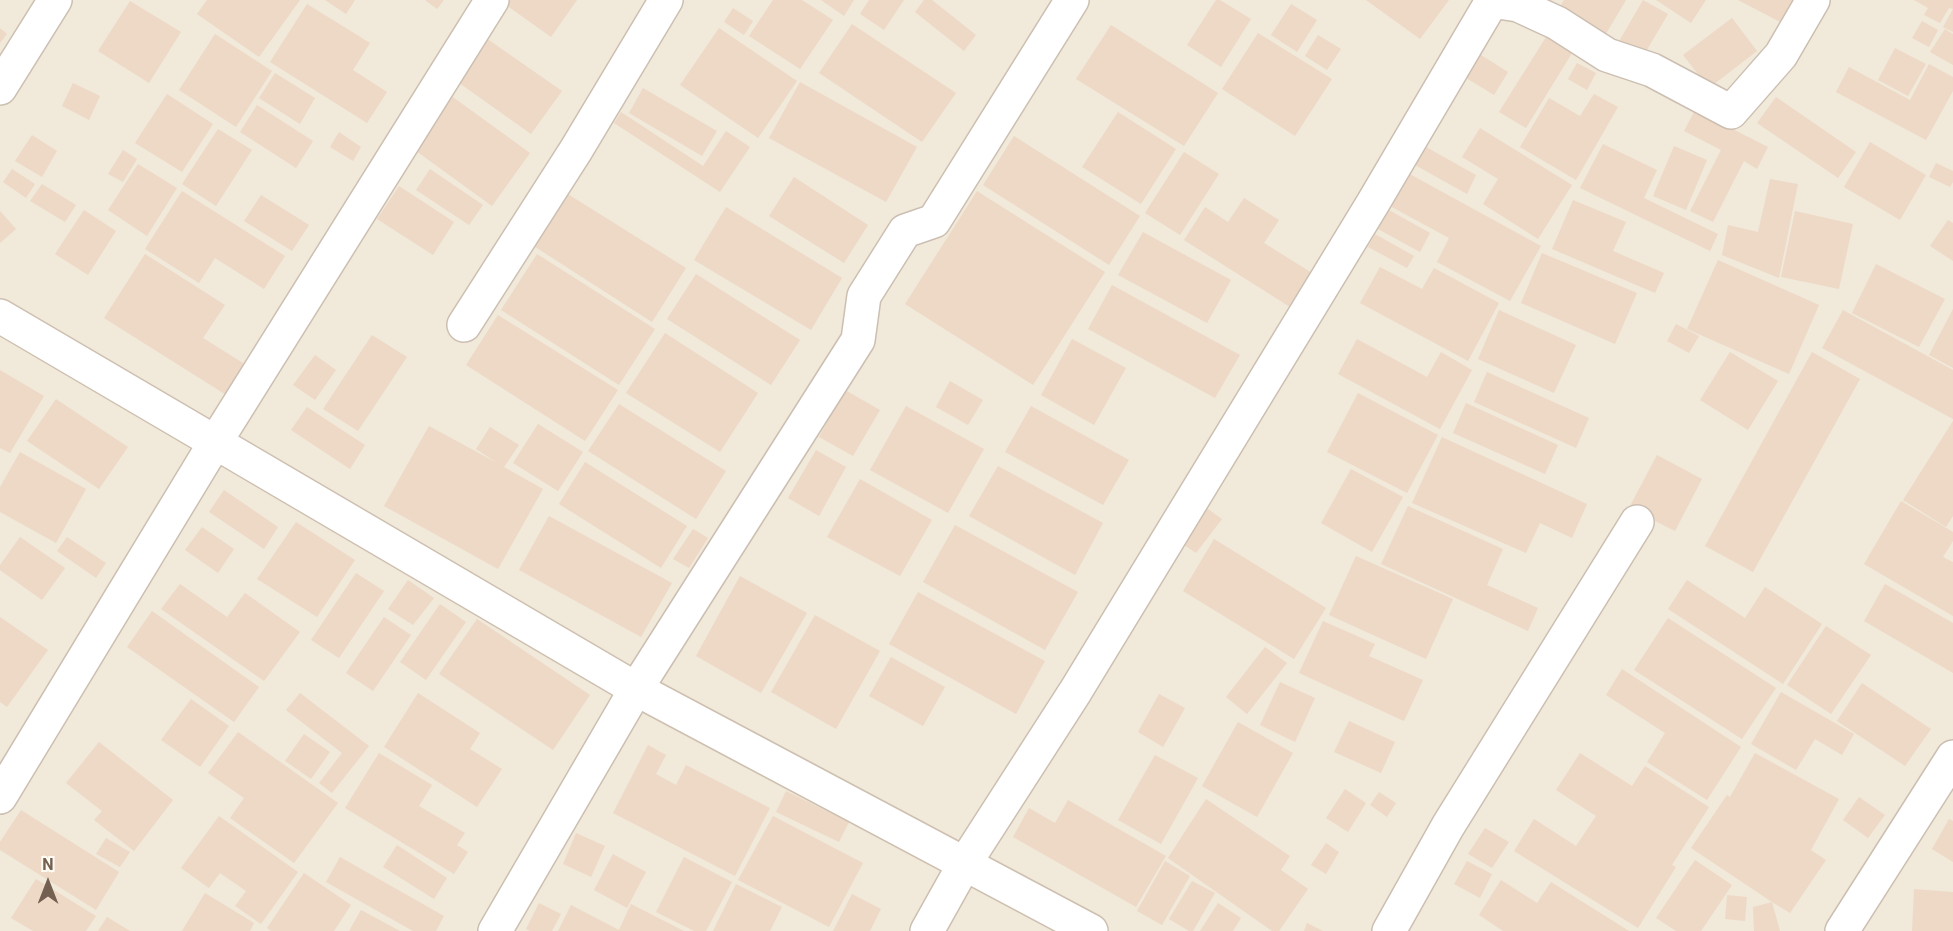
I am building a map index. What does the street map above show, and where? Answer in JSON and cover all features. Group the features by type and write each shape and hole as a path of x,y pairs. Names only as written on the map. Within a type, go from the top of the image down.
{"street":[{"path":"0,88 55,0"},
{"path":"0,797 216,441 492,0"},
{"path":"464,325 576,150 666,0"},
{"path":"495,931 636,689 858,340 864,296 905,231 934,221 1072,0"},
{"path":"927,931 965,863 1075,692 1373,203 1492,1 1518,5 1557,23 1606,55 1652,70 1731,112 1781,55 1814,0"},
{"path":"0,316 636,689 1091,931"},
{"path":"1389,931 1448,826 1637,522"},
{"path":"1842,931 1953,757"}],"shaded area":[{"path":"0,0 1953,0 1953,931 0,931"}],"building":[{"path":"207,0 300,0 259,57 197,14"},
{"path":"325,0 355,0 346,14"},
{"path":"425,0 444,0 437,9"},
{"path":"499,0 577,0 551,37"},
{"path":"773,0 802,0 833,20 800,69 749,36"},
{"path":"821,0 854,0 844,16"},
{"path":"869,0 904,0 884,30 860,14"},
{"path":"924,0 932,0 976,35 964,51 915,12"},
{"path":"1216,0 1220,0 1251,19 1221,67 1187,45"},
{"path":"1366,0 1449,0 1420,39"},
{"path":"1564,0 1626,0 1600,44 1554,17"},
{"path":"1643,0 1668,14 1638,65 1614,50"},
{"path":"1656,0 1706,0 1691,23"},
{"path":"1738,0 1794,0 1782,23"},
{"path":"1914,0 1953,0 1953,9 1949,8 1940,23 1924,15 1928,8"},
{"path":"130,1 181,32 149,83 98,51"},
{"path":"307,4 370,43 353,70 387,92 367,123 270,62"},
{"path":"1291,4 1317,20 1297,52 1271,35"},
{"path":"733,8 753,21 744,35 724,22"},
{"path":"1953,9 1953,32 1943,27"},
{"path":"1732,18 1757,51 1709,88 1683,55"},
{"path":"1922,21 1938,30 1929,47 1912,38"},
{"path":"852,24 956,93 922,142 819,73"},
{"path":"1111,25 1218,93 1184,146 1076,79"},
{"path":"0,28 7,34 0,43"},
{"path":"719,28 797,81 758,138 680,85"},
{"path":"1945,29 1953,34 1953,65 1930,52"},
{"path":"1258,33 1332,79 1295,136 1222,89"},
{"path":"215,34 272,71 236,127 179,90"},
{"path":"1318,35 1341,49 1327,70 1305,56"},
{"path":"1546,37 1572,53 1526,128 1499,112"},
{"path":"486,38 562,91 531,134 455,80"},
{"path":"1895,48 1926,64 1908,96 1878,80"},
{"path":"1473,50 1508,72 1494,95 1458,73"},
{"path":"1577,63 1596,73 1587,90 1568,79"},
{"path":"1929,64 1953,77 1953,91 1926,140 1836,92 1849,67 1910,100"},
{"path":"275,73 315,98 300,124 259,98"},
{"path":"800,82 917,147 886,202 769,138"},
{"path":"73,83 100,96 89,120 62,106"},
{"path":"643,88 717,131 702,156 629,113"},
{"path":"167,94 213,124 182,172 135,143"},
{"path":"1594,94 1618,107 1576,180 1520,147 1549,98 1580,116"},
{"path":"450,95 530,153 492,206 412,148"},
{"path":"1776,97 1856,152 1838,178 1757,123"},
{"path":"257,105 313,141 296,168 240,132"},
{"path":"1695,110 1768,147 1757,169 1744,161 1713,222 1690,211 1721,150 1684,131"},
{"path":"621,112 703,166 726,131 750,147 720,192 614,123"},
{"path":"1118,112 1176,149 1141,204 1082,167"},
{"path":"1480,128 1572,185 1538,239 1483,204 1498,179 1462,157"},
{"path":"218,129 252,150 216,206 182,184"},
{"path":"339,132 361,147 353,161 330,147"},
{"path":"32,135 57,151 42,177 15,161"},
{"path":"1014,136 1140,216 1109,265 983,185"},
{"path":"1870,142 1926,175 1900,220 1844,187"},
{"path":"1603,144 1657,170 1644,198 1718,234 1710,251 1580,188"},
{"path":"1674,146 1707,160 1686,210 1653,196"},
{"path":"1426,147 1476,175 1467,194 1415,165"},
{"path":"123,150 137,159 123,182 108,174"},
{"path":"1184,152 1219,174 1180,235 1145,213"},
{"path":"1936,163 1953,171 1953,182 1950,187 1929,177"},
{"path":"138,164 177,188 147,236 108,210"},
{"path":"12,169 35,184 26,198 3,182"},
{"path":"430,169 483,205 469,225 416,190"},
{"path":"1406,172 1541,246 1510,301 1437,262 1449,238 1388,205"},
{"path":"794,177 868,225 844,263 769,216"},
{"path":"1770,179 1798,184 1779,278 1722,255 1728,225 1758,232"},
{"path":"42,184 76,205 65,222 30,201"},
{"path":"399,186 454,222 433,255 377,219"},
{"path":"182,191 285,256 264,289 215,258 199,283 145,249"},
{"path":"563,191 686,268 652,322 529,243"},
{"path":"977,191 1105,272 1033,385 905,304"},
{"path":"261,195 309,225 292,251 244,221"},
{"path":"1244,198 1279,220 1264,243 1312,273 1290,307 1184,240 1205,207 1228,222"},
{"path":"1573,200 1626,222 1613,251 1664,273 1655,293 1552,249"},
{"path":"726,207 842,278 811,330 694,260"},
{"path":"84,210 116,231 88,275 55,254"},
{"path":"1389,210 1430,233 1420,252 1378,229"},
{"path":"0,211 16,229 0,243"},
{"path":"1795,211 1853,224 1839,289 1781,277"},
{"path":"1948,220 1953,223 1953,261 1930,246"},
{"path":"1143,232 1231,280 1207,323 1118,275"},
{"path":"1375,234 1414,256 1407,268 1368,247"},
{"path":"1542,253 1637,293 1615,344 1521,303"},
{"path":"145,254 225,305 203,338 251,368 231,398 104,318"},
{"path":"537,254 655,329 619,385 501,310"},
{"path":"1718,260 1819,305 1789,374 1687,329"},
{"path":"1876,264 1945,299 1919,347 1852,313"},
{"path":"1380,267 1422,289 1434,268 1499,303 1468,361 1360,303"},
{"path":"696,274 800,340 771,385 667,319"},
{"path":"1112,285 1240,355 1215,398 1088,329"},
{"path":"1953,309 1953,368 1929,355"},
{"path":"1499,310 1576,345 1554,393 1478,359"},
{"path":"1843,310 1953,370 1953,419 1822,348"},
{"path":"498,315 618,390 585,441 466,365"},
{"path":"1676,324 1699,336 1689,353 1667,341"},
{"path":"665,333 758,393 720,452 626,393"},
{"path":"372,335 407,357 358,431 323,409"},
{"path":"1072,339 1126,368 1094,425 1041,395"},
{"path":"1357,339 1427,377 1441,352 1472,370 1440,429 1338,374"},
{"path":"1730,352 1778,381 1748,430 1700,400"},
{"path":"1812,352 1860,379 1753,572 1705,546"},
{"path":"315,355 336,370 315,400 293,385"},
{"path":"0,370 44,396 10,453 0,448"},
{"path":"1487,372 1589,418 1576,448 1474,402"},
{"path":"950,381 983,400 968,425 936,407"},
{"path":"845,390 880,410 853,456 819,437"},
{"path":"1358,393 1438,435 1407,493 1327,452"},
{"path":"56,399 128,447 99,489 27,441"},
{"path":"1466,403 1558,445 1545,474 1453,433"},
{"path":"619,404 726,471 696,519 588,451"},
{"path":"906,406 984,449 948,513 870,470"},
{"path":"1031,406 1129,460 1103,505 1005,452"},
{"path":"307,407 365,445 350,469 291,430"},
{"path":"1953,421 1953,516 1946,527 1903,500"},
{"path":"538,424 583,452 558,491 513,463"},
{"path":"429,426 497,463 476,449 490,427 519,445 504,467 543,489 498,569 384,506"},
{"path":"1442,437 1587,504 1572,538 1540,523 1526,553 1412,503"},
{"path":"816,450 846,467 819,516 788,498"},
{"path":"20,452 86,489 56,543 0,512 0,487"},
{"path":"1657,455 1702,479 1675,531 1629,508"},
{"path":"585,462 687,526 661,568 559,504"},
{"path":"998,466 1103,523 1075,575 969,516"},
{"path":"1351,469 1403,497 1372,552 1321,523"},
{"path":"860,479 932,520 900,576 827,537"},
{"path":"224,490 278,527 264,549 209,512"},
{"path":"1901,501 1953,532 1953,541 1943,557 1953,562 1953,616 1864,564"},
{"path":"1198,502 1222,519 1196,553 1172,537"},
{"path":"1408,506 1503,549 1487,585 1538,608 1528,631 1381,564"},
{"path":"549,516 672,583 641,637 519,570"},
{"path":"296,522 355,560 317,617 257,579"},
{"path":"955,525 1078,592 1045,650 923,582"},
{"path":"202,527 234,549 218,573 185,550"},
{"path":"693,529 708,538 689,568 673,559"},
{"path":"20,537 65,568 42,600 0,570 0,565"},
{"path":"67,537 106,563 96,578 57,551"},
{"path":"1214,539 1326,608 1294,659 1183,591"},
{"path":"1356,556 1453,599 1426,659 1329,615"},
{"path":"356,573 384,591 339,658 311,640"},
{"path":"740,576 807,613 761,693 696,656"},
{"path":"408,580 434,598 413,625 388,609"},
{"path":"1687,580 1745,618 1765,587 1822,624 1783,684 1668,609"},
{"path":"180,584 227,617 245,593 300,632 264,681 161,609"},
{"path":"1885,584 1953,623 1953,673 1864,621"},
{"path":"918,592 1045,661 1016,714 889,644"},
{"path":"440,604 466,622 426,680 400,662"},
{"path":"152,611 259,687 234,722 127,647"},
{"path":"815,615 880,651 836,729 771,692"},
{"path":"0,617 48,650 7,707 0,702"},
{"path":"384,617 411,635 373,691 346,673"},
{"path":"1668,618 1776,688 1742,739 1634,670"},
{"path":"477,619 590,695 553,750 439,674"},
{"path":"1323,621 1375,644 1369,656 1423,680 1404,721 1299,673"},
{"path":"1826,626 1871,655 1831,714 1787,685"},
{"path":"1265,647 1287,663 1247,714 1226,697"},
{"path":"891,657 945,687 923,726 869,696"},
{"path":"1622,669 1741,747 1707,800 1647,762 1665,733 1606,695"},
{"path":"1280,682 1315,698 1295,742 1260,725"},
{"path":"1862,683 1931,729 1905,766 1837,721"},
{"path":"1781,692 1854,734 1842,755 1815,739 1796,770 1751,744"},
{"path":"300,693 369,746 332,793 319,783 342,753 286,710"},
{"path":"418,693 480,733 470,749 502,769 477,807 384,747"},
{"path":"1159,694 1185,708 1163,747 1138,732"},
{"path":"191,699 229,726 200,767 161,740"},
{"path":"1349,721 1395,742 1381,773 1334,752"},
{"path":"1238,722 1293,753 1257,817 1202,786"},
{"path":"238,732 338,803 294,863 230,818 244,798 208,773"},
{"path":"304,734 330,752 311,779 285,761"},
{"path":"99,742 173,800 134,851 94,820 102,811 66,783"},
{"path":"648,745 666,755 656,774 676,785 686,765 770,808 735,876 613,813"},
{"path":"379,753 432,785 419,806 465,833 457,845 468,852 454,874 345,808"},
{"path":"1580,753 1632,786 1645,766 1709,807 1672,865 1676,867 1638,928 1514,851 1534,819 1576,846 1596,816 1556,790"},
{"path":"1755,753 1839,799 1811,850 1826,860 1790,913 1691,848 1727,795 1730,797"},
{"path":"1155,755 1198,778 1161,844 1118,820"},
{"path":"1345,789 1366,803 1348,832 1326,818"},
{"path":"786,791 849,822 839,842 776,812"},
{"path":"1379,792 1396,803 1387,817 1370,805"},
{"path":"1859,797 1885,815 1868,838 1843,820"},
{"path":"1206,799 1290,856 1281,870 1308,889 1279,931 1272,931 1168,858"},
{"path":"1068,800 1166,856 1136,907 1013,837 1029,808 1055,823"},
{"path":"21,810 119,872 96,910 0,850 0,842"},
{"path":"219,816 298,872 261,924 235,906 246,891 220,873 209,888 181,868"},
{"path":"773,816 863,863 829,927 738,880"},
{"path":"1949,819 1953,821 1953,862 1932,849"},
{"path":"1485,828 1509,842 1492,868 1468,854"},
{"path":"576,833 605,846 591,877 563,864"},
{"path":"106,838 130,852 120,867 96,854"},
{"path":"1326,843 1339,852 1326,874 1311,865"},
{"path":"397,845 447,878 434,899 383,867"},
{"path":"613,854 646,872 627,908 594,890"},
{"path":"340,857 444,916 436,931 413,931 326,882"},
{"path":"684,857 732,882 706,931 694,931 656,912"},
{"path":"1695,860 1732,885 1701,931 1676,931 1656,918"},
{"path":"1165,861 1190,876 1162,925 1137,911"},
{"path":"1467,861 1492,874 1480,898 1454,884"},
{"path":"304,873 351,905 334,931 271,931 267,928"},
{"path":"36,879 96,916 86,931 33,931 11,918"},
{"path":"1501,880 1537,903 1551,882 1629,931 1503,931 1479,915"},
{"path":"1192,881 1215,893 1193,931 1189,931 1169,919"},
{"path":"736,884 782,907 770,931 713,931"},
{"path":"1914,889 1953,892 1953,931 1912,931"},
{"path":"205,893 254,923 250,931 182,931"},
{"path":"852,894 881,909 870,931 833,931"},
{"path":"1727,895 1747,897 1745,921 1725,919"},
{"path":"1772,902 1780,931 1754,931 1753,907"},
{"path":"539,903 561,914 552,931 526,929"},
{"path":"1218,903 1241,918 1233,931 1200,931"},
{"path":"631,904 684,931 558,931 571,905 619,930"},
{"path":"361,910 400,931 349,931"},
{"path":"107,917 130,931 98,931"},
{"path":"1307,923 1323,931 1304,931"}]}
